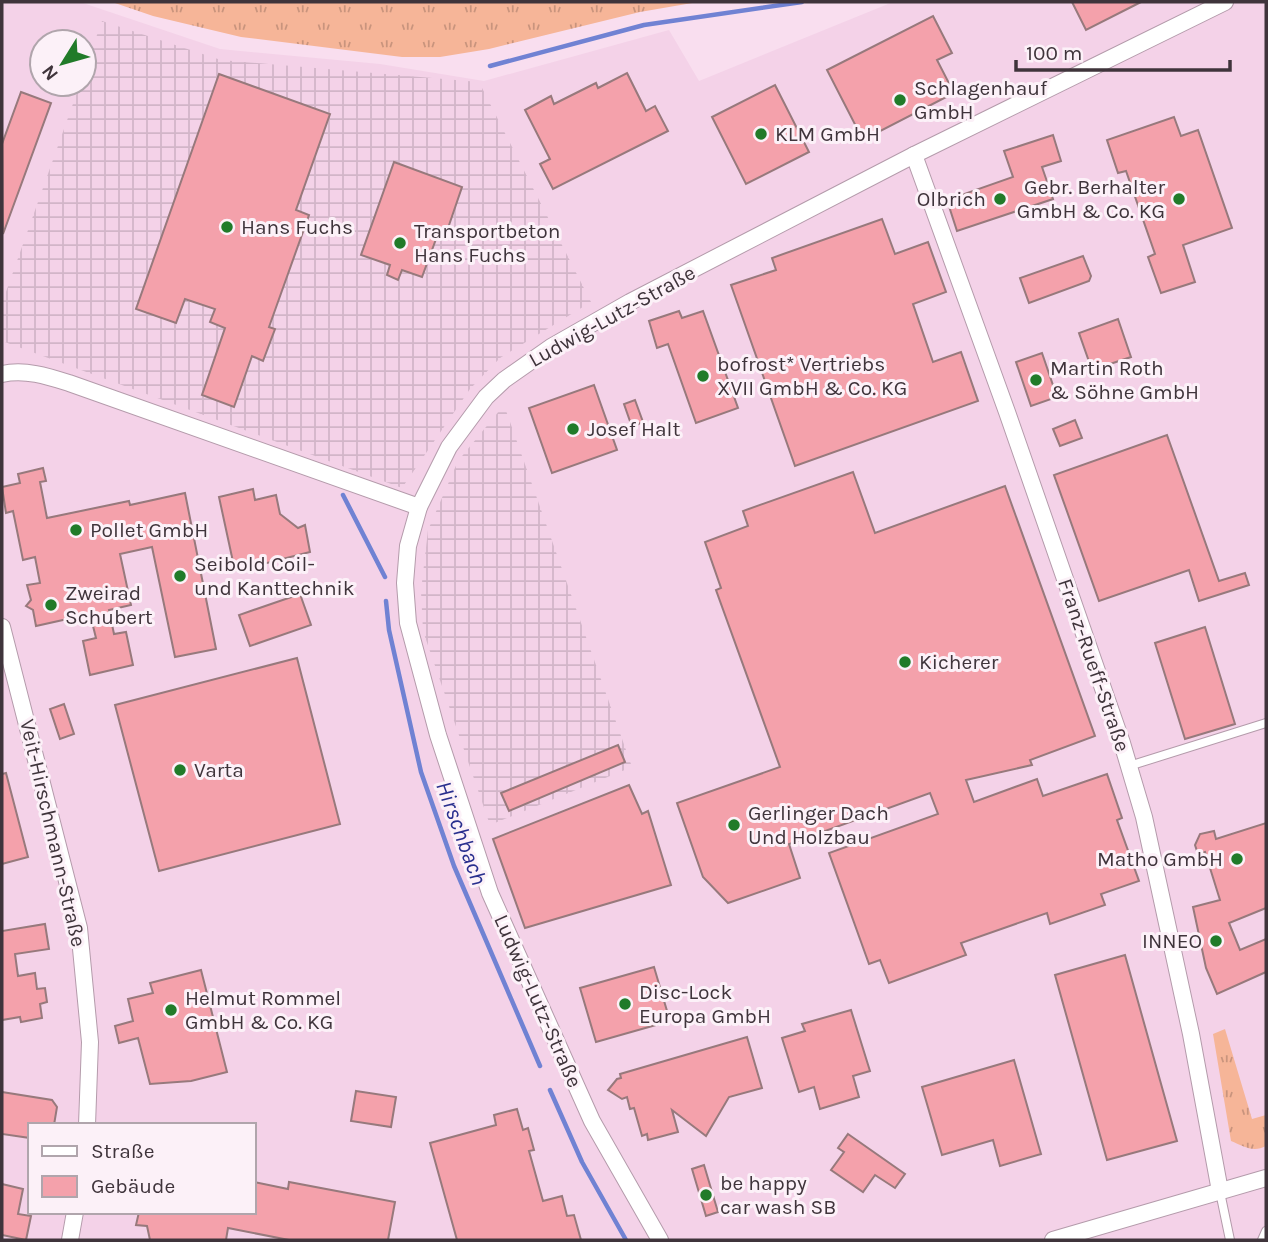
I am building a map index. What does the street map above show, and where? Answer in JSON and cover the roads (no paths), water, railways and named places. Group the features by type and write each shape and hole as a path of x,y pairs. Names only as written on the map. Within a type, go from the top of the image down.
{"street":[{"name":"Ludwig-Lutz-Straße","path":"660,1240 592,1121 490,892 438,734 408,623 405,583 408,546 419,507 449,447 486,397 521,367 551,347 630,302 914,155 1226,2"},
{"name":"Franz-Rueff-Straße","path":"914,155 1007,412 1129,766 1144,817 1170,932 1220,1191"},
{"path":"2,374 39,374 69,383 419,507"},
{"name":"Veit-Hirschmann-Straße","path":"2,627 79,928 90,1042 88,1123"},
{"path":"1054,1240 1266,1178"},
{"path":"70,1240 75,1214"}],"lane":[{"path":"1129,766 1266,723"},
{"path":"1220,1191 1230,1240"},
{"path":"1262,1240 1266,1231"}],"waterway":[{"name":"Hirschbach","path":"490,66 644,25 802,2"},
{"name":"Hirschbach","path":"343,495 385,577"},
{"name":"Hirschbach","path":"386,601 389,630 421,772 454,866 540,1066"},
{"name":"Hirschbach","path":"550,1090 582,1162 626,1240"}],"place":[{"name":"Schlagenhauf GmbH","path":"900,100"},
{"name":"KLM GmbH","path":"761,134"},
{"name":"Olbrich","path":"1000,199"},
{"name":"Gebr. Berhalter GmbH & Co. KG","path":"1179,199"},
{"name":"Hans Fuchs","path":"227,227"},
{"name":"Transportbeton Hans Fuchs","path":"400,243"},
{"name":"bofrost* Vertriebs XVII GmbH & Co. KG","path":"703,376"},
{"name":"Martin Roth & Söhne GmbH","path":"1036,380"},
{"name":"Josef Halt","path":"573,429"},
{"name":"Pollet GmbH","path":"76,530"},
{"name":"Seibold Coil- und Kanttechnik","path":"180,576"},
{"name":"Zweirad Schubert","path":"51,605"},
{"name":"Kicherer","path":"905,662"},
{"name":"Varta","path":"180,770"},
{"name":"Gerlinger Dach Und Holzbau","path":"734,825"},
{"name":"Matho GmbH","path":"1237,859"},
{"name":"INNEO","path":"1216,941"},
{"name":"Disc-Lock Europa GmbH","path":"625,1004"},
{"name":"Helmut Rommel GmbH & Co. KG","path":"171,1010"},
{"name":"be happy car wash SB","path":"706,1195"}]}
